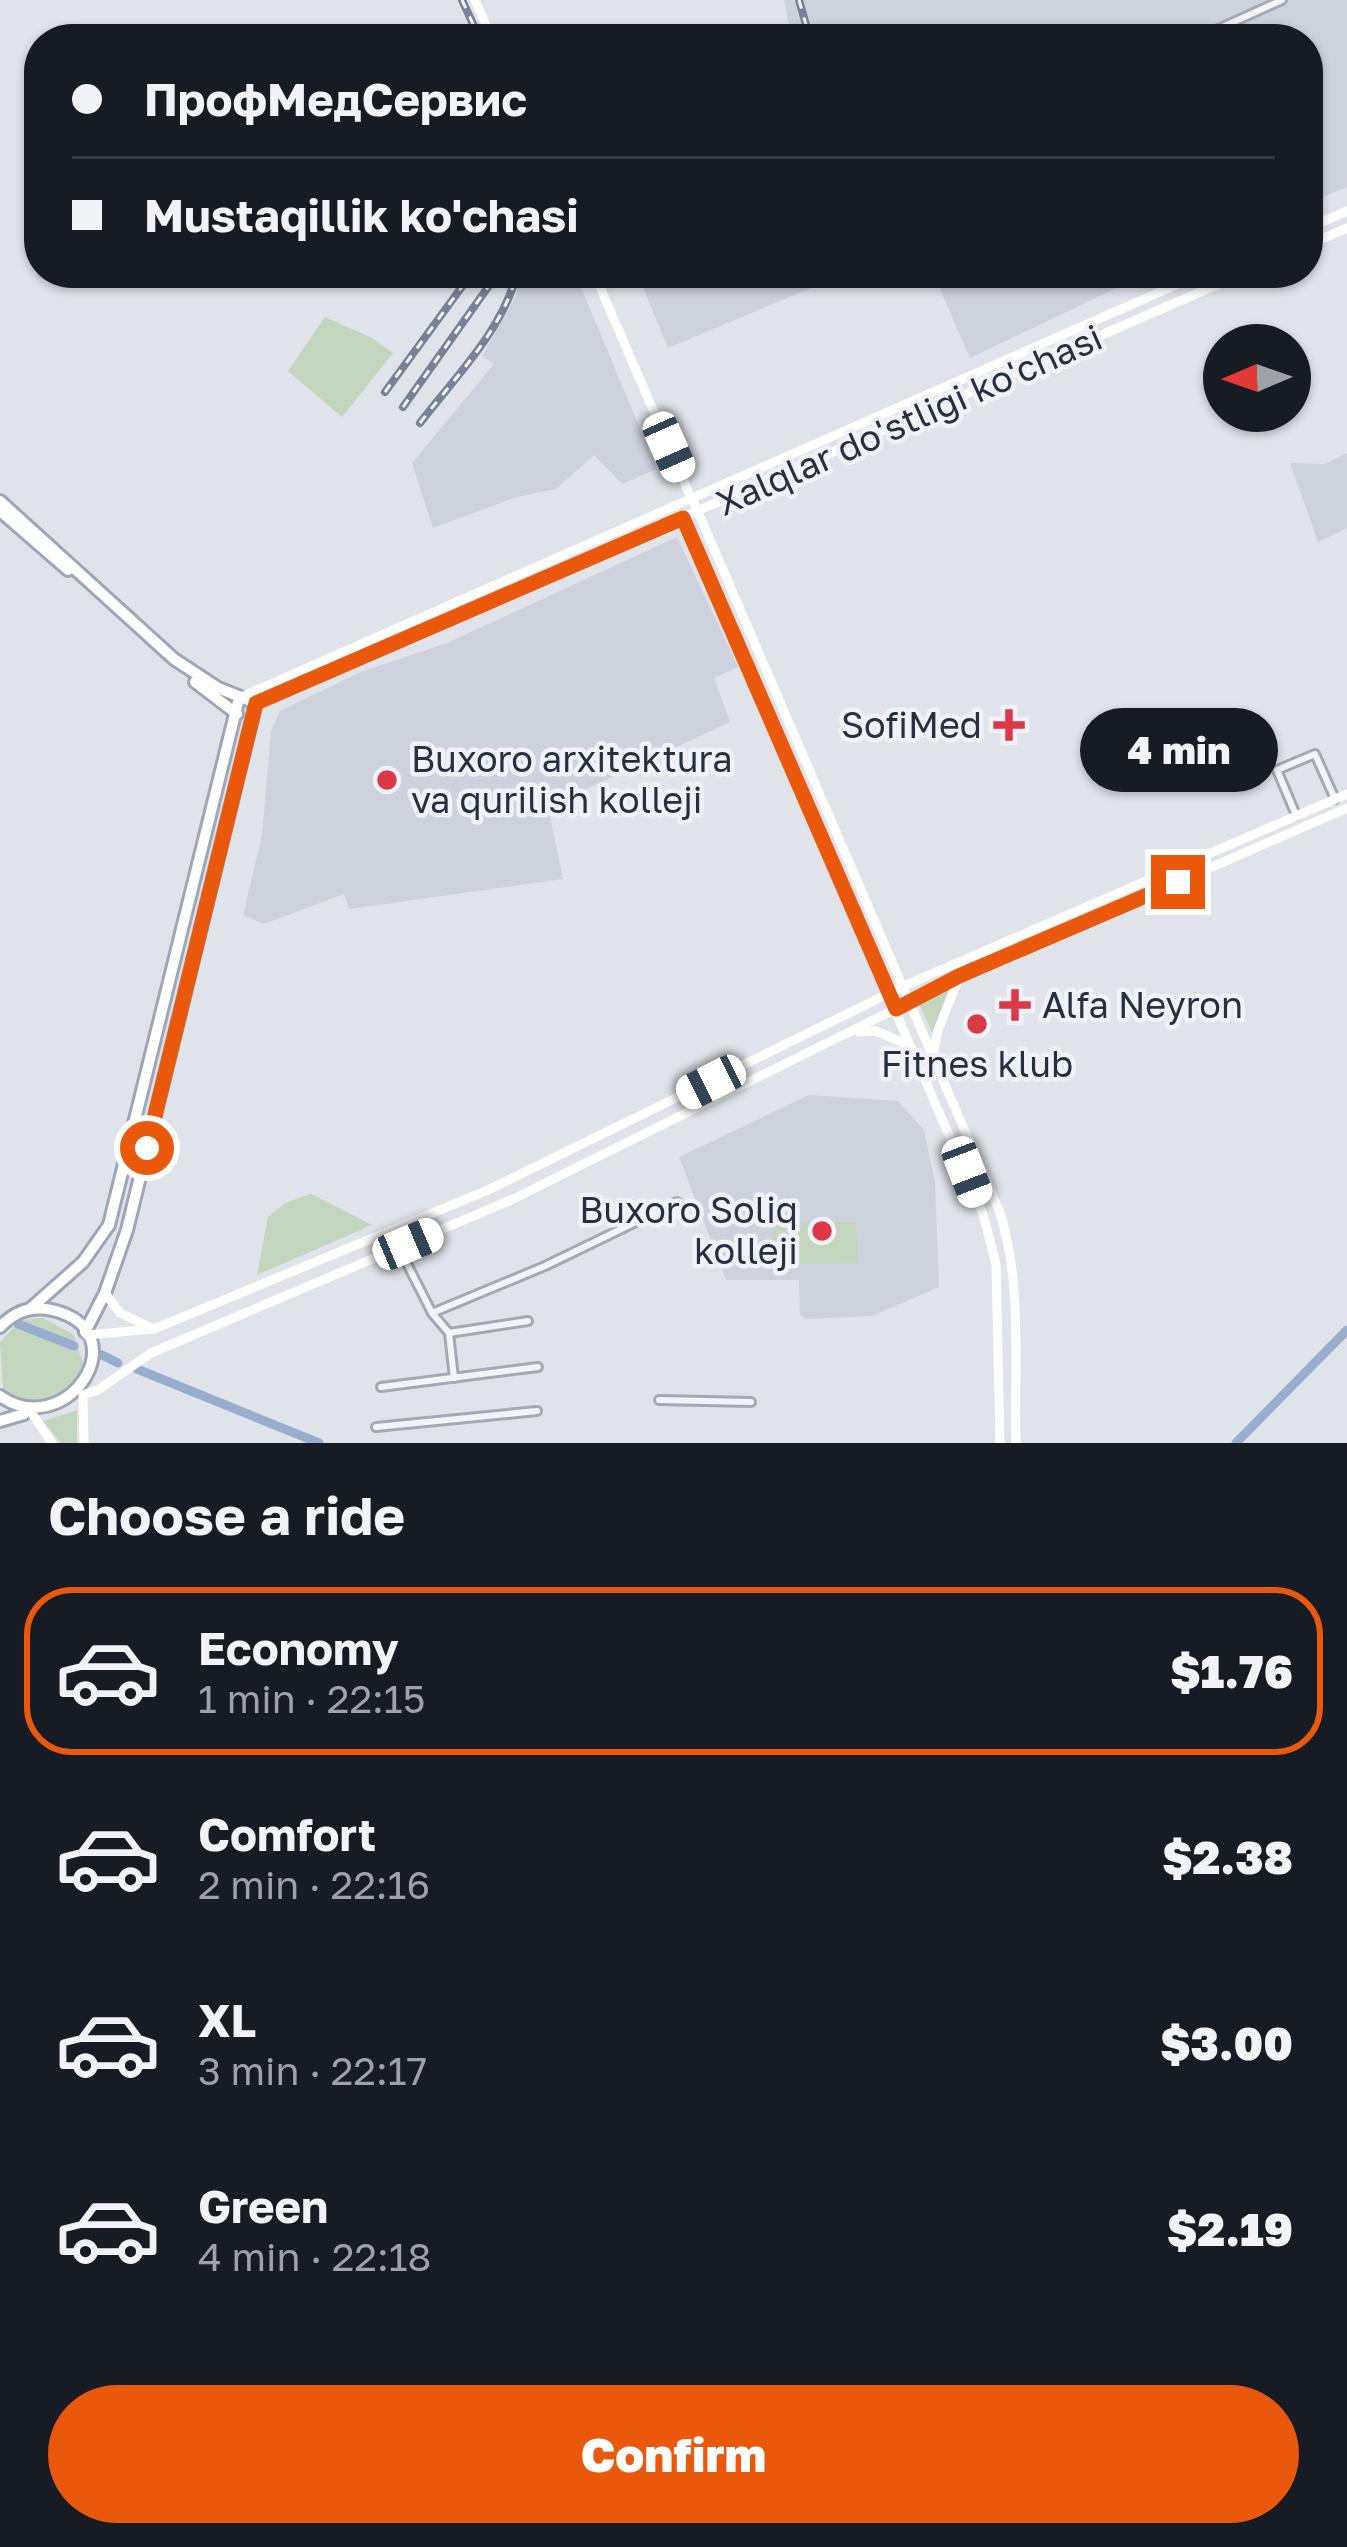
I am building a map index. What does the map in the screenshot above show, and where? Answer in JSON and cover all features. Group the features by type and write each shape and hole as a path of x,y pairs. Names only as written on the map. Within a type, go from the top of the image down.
{"main road":[{"path":"601,288 1005,1229 1013,1294 1016,1443"},
{"name":"Xalqlar do'stligi ko'chasi","path":"239,698 1169,288"},
{"name":"Xalqlar do'stligi ko'chasi","path":"256,703 1210,288"},
{"path":"0,501 175,659 205,681 256,703 127,1230 86,1334"},
{"path":"676,505 983,1214 996,1264 1000,1443"},
{"path":"0,511 167,660 236,713 252,717"},
{"path":"0,1327 13,1315 30,1309 83,1262 103,1236 121,1183 239,698"},
{"path":"791,766 804,760"},
{"path":"1214,860 1347,794"},
{"path":"86,1334 154,1330 606,1134 904,986 1347,808"},
{"path":"0,1421 68,1408 151,1353 404,1246 613,1150 1049,931"},
{"path":"934,1057 937,1033 959,976"},
{"path":"848,1034 876,1031 912,1046"},
{"path":"141,1102 157,1107"},
{"path":"606,1134 613,1150"},
{"path":"402,1226 404,1246"},
{"path":"105,1293 120,1313 154,1330"},
{"path":"997,1294 1013,1294"},
{"path":"30,1309 67,1315 86,1334 93,1364 84,1394 84,1443"},
{"path":"0,1396 28,1414 52,1443"}],"street":[{"path":"1229,24 1282,0"},
{"path":"1296,816 1277,770 1315,754 1335,800"},
{"path":"432,1313 545,1266 677,1202"},
{"path":"404,1246 432,1313 449,1333 454,1378"},
{"path":"449,1333 528,1322"},
{"path":"381,1387 538,1367"},
{"path":"659,1400 752,1402"},
{"path":"376,1427 537,1411"}],"shaded area":[{"path":"784,0 1347,0 1347,187 1323,197 1323,24 789,24"},
{"path":"517,288 581,288 657,469 622,484 594,455 556,489 517,497 433,528 412,463 494,364 482,356"},
{"path":"643,288 811,288 668,348"},
{"path":"940,288 1117,288 970,358"},
{"path":"1347,453 1347,528 1318,542 1290,463 1325,464"},
{"path":"677,537 738,667 714,678 730,722 548,807 563,879 349,909 344,894 264,924 243,915 262,836 271,731 280,711 361,672 447,643"},
{"name":"Buxoro Soliq kolleji","path":"809,1095 898,1101 924,1130 935,1182 939,1287 872,1316 806,1319 800,1315 799,1280 726,1280 679,1157"}],"green space":[{"path":"325,317 393,353 342,417 288,371"},
{"path":"953,985 932,1033 919,1003"},
{"path":"311,1194 372,1225 257,1275 268,1217 285,1203"},
{"path":"856,1222 858,1263 773,1265 772,1224"},
{"path":"43,1318 73,1334 83,1363 71,1393 39,1407 3,1390 0,1342 21,1320"},
{"path":"77,1410 77,1443 61,1443 43,1421"}],"waterway":[{"path":"18,1324 74,1346"},
{"path":"1236,1443 1347,1330"},
{"path":"102,1355 118,1363"},
{"path":"137,1369 319,1443"}],"railway":[{"path":"462,0 473,24"},
{"path":"799,0 806,24"},
{"path":"385,392 461,288"},
{"path":"403,407 487,288"},
{"path":"420,423 489,333 512,288"}],"place":[{"name":"SofiMed","path":"1009,725"},
{"name":"Buxoro arxitektura va qurilish kolleji","path":"387,780"},
{"name":"Alfa Neyron","path":"1015,1005"},
{"name":"Fitnes klub","path":"977,1024"},
{"name":"Buxoro Soliq kolleji","path":"822,1231"}],"route":[{"path":"147,1148 256,703 683,518 896,1009 959,976 1178,882"}]}
